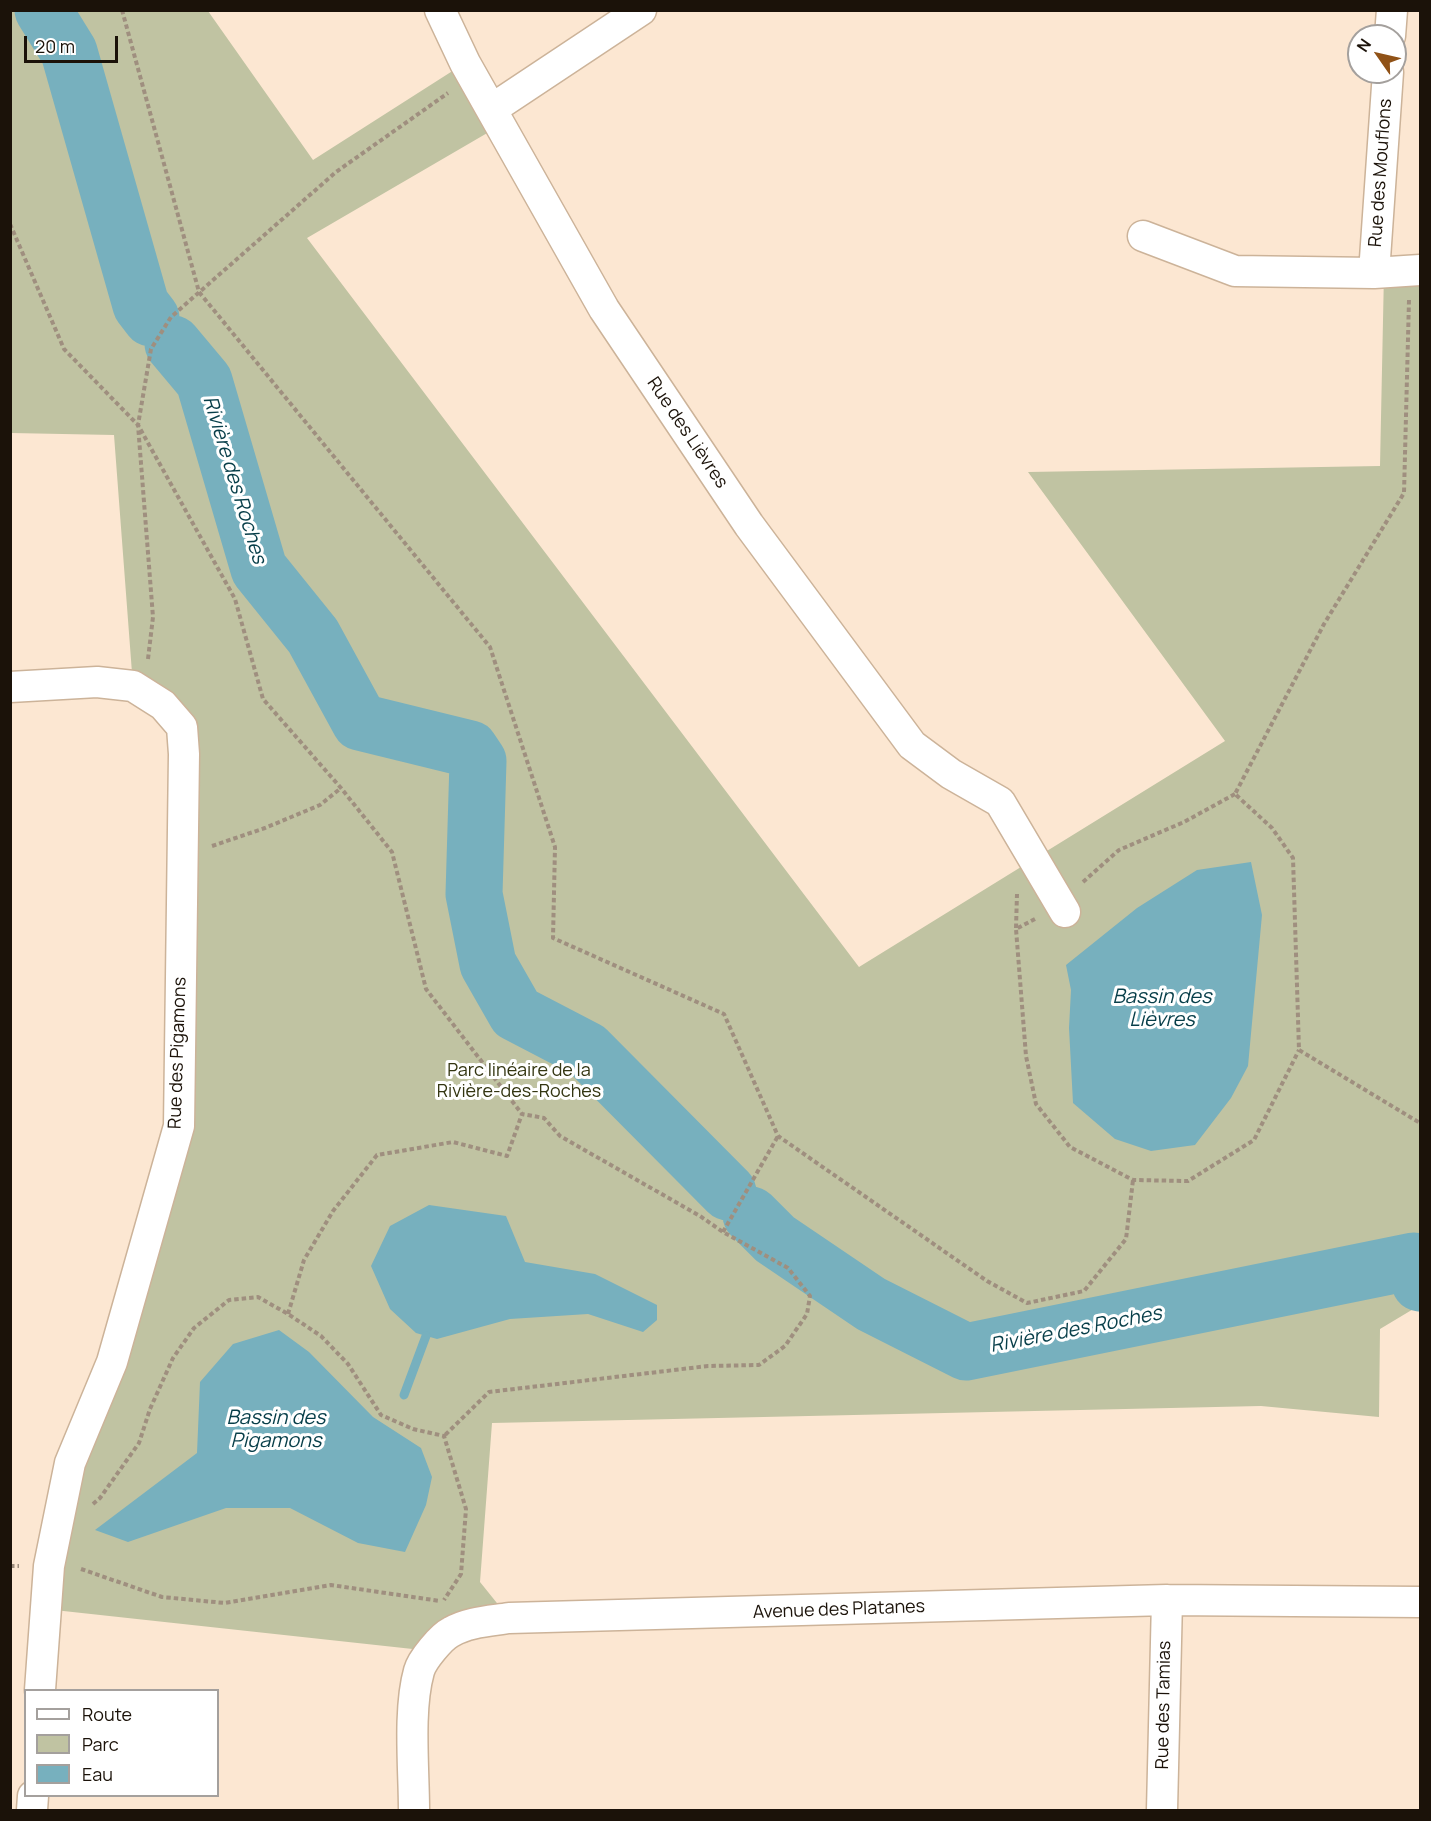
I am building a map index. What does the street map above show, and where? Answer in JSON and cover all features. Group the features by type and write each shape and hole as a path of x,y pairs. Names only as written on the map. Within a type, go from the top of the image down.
{"street":[{"name":"Rue des Lièvres","path":"440,10 473,75 604,309 749,525 912,745 951,774 1000,802 1063,908"},
{"path":"492,109 641,10"},
{"name":"Rue des Mouflons","path":"1374,273 1387,84"},
{"path":"1143,236 1235,271 1374,273 1415,271"},
{"name":"Rue des Pigamons","path":"10,687 97,682 133,686 163,705 182,728 184,754 179,1126 112,1362 70,1463 49,1566 40,1689"},
{"name":"Avenue des Platanes","path":"414,1810 413,1702 419,1669 431,1651 449,1632 471,1624 509,1618 1167,1600 1420,1602"},
{"name":"Rue des Tamias","path":"1162,1810 1167,1600"}],"path":[{"path":"122,10 199,292 490,647 555,847 553,938 724,1014 778,1136 987,1281 1027,1303 1084,1291 1126,1239 1133,1180"},
{"path":"144,693 153,616 138,425 151,350 171,317 336,172 473,75"},
{"path":"10,224 64,349 138,425 235,599 263,699 392,852 426,989 522,1114 544,1118 560,1136 788,1268 810,1296 807,1314 785,1346 759,1365 708,1366 489,1392 444,1436"},
{"path":"1234,794 1268,824 1293,858 1299,1050 1254,1140 1188,1181 1133,1180 1070,1147 1036,1104 1026,1056 1016,928 1063,908 1119,850 1184,822 1234,794 1324,624 1404,493 1415,271"},
{"path":"183,855 265,828 320,805 340,788"},
{"path":"1299,1050 1420,1123"},
{"path":"288,1314 304,1260 333,1210 377,1155 453,1142 507,1156 522,1114"},
{"path":"723,1232 778,1136"},
{"path":"58,1518 81,1515 100,1498 139,1443 150,1409 173,1358 194,1328 229,1300 258,1297 288,1314 321,1336 348,1364 381,1415 413,1429 444,1436"},
{"path":"49,1566 87,1569 162,1597 225,1603 331,1585 443,1602 461,1574 466,1509 444,1436"}],"green space":[{"name":"Parc linéaire de la Rivière-des-Roches","path":"11,11 208,11 313,160 465,63 501,125 307,238 859,967 1225,741 1028,472 1380,466 1384,272 1420,270 1420,1305 1380,1329 1379,1417 1261,1406 492,1423 480,1582 509,1618 431,1651 45,1609 49,1566 179,1126 184,754 133,686 114,435 11,433"}],"water":[{"name":"Bassin des Lièvres","path":"1251,862 1262,915 1248,1066 1231,1098 1195,1145 1151,1151 1115,1139 1073,1103 1069,1028 1071,990 1066,965 1137,908 1197,870"},
{"path":"429,1205 506,1216 525,1262 595,1274 657,1305 657,1320 643,1332 588,1314 510,1319 437,1339 416,1333 390,1309 371,1266 390,1226"},
{"name":"Bassin des Pigamons","path":"279,1330 309,1352 373,1417 421,1448 432,1477 426,1505 405,1552 358,1543 290,1508 226,1508 128,1542 95,1530 197,1453 200,1382 233,1344"}],"waterway":[{"name":"Rivière des Roches","path":"43,10 69,52 141,305 151,318"},
{"name":"Rivière des Roches","path":"173,344 204,381 259,569 313,636 360,722 470,749 478,761 474,894 488,964 516,1013 587,1050 728,1192"},
{"name":"Rivière des Roches","path":"751,1215 775,1239 871,1304 966,1352 1414,1261 1420,1283"},
{"path":"404,1395 426,1336"}]}
